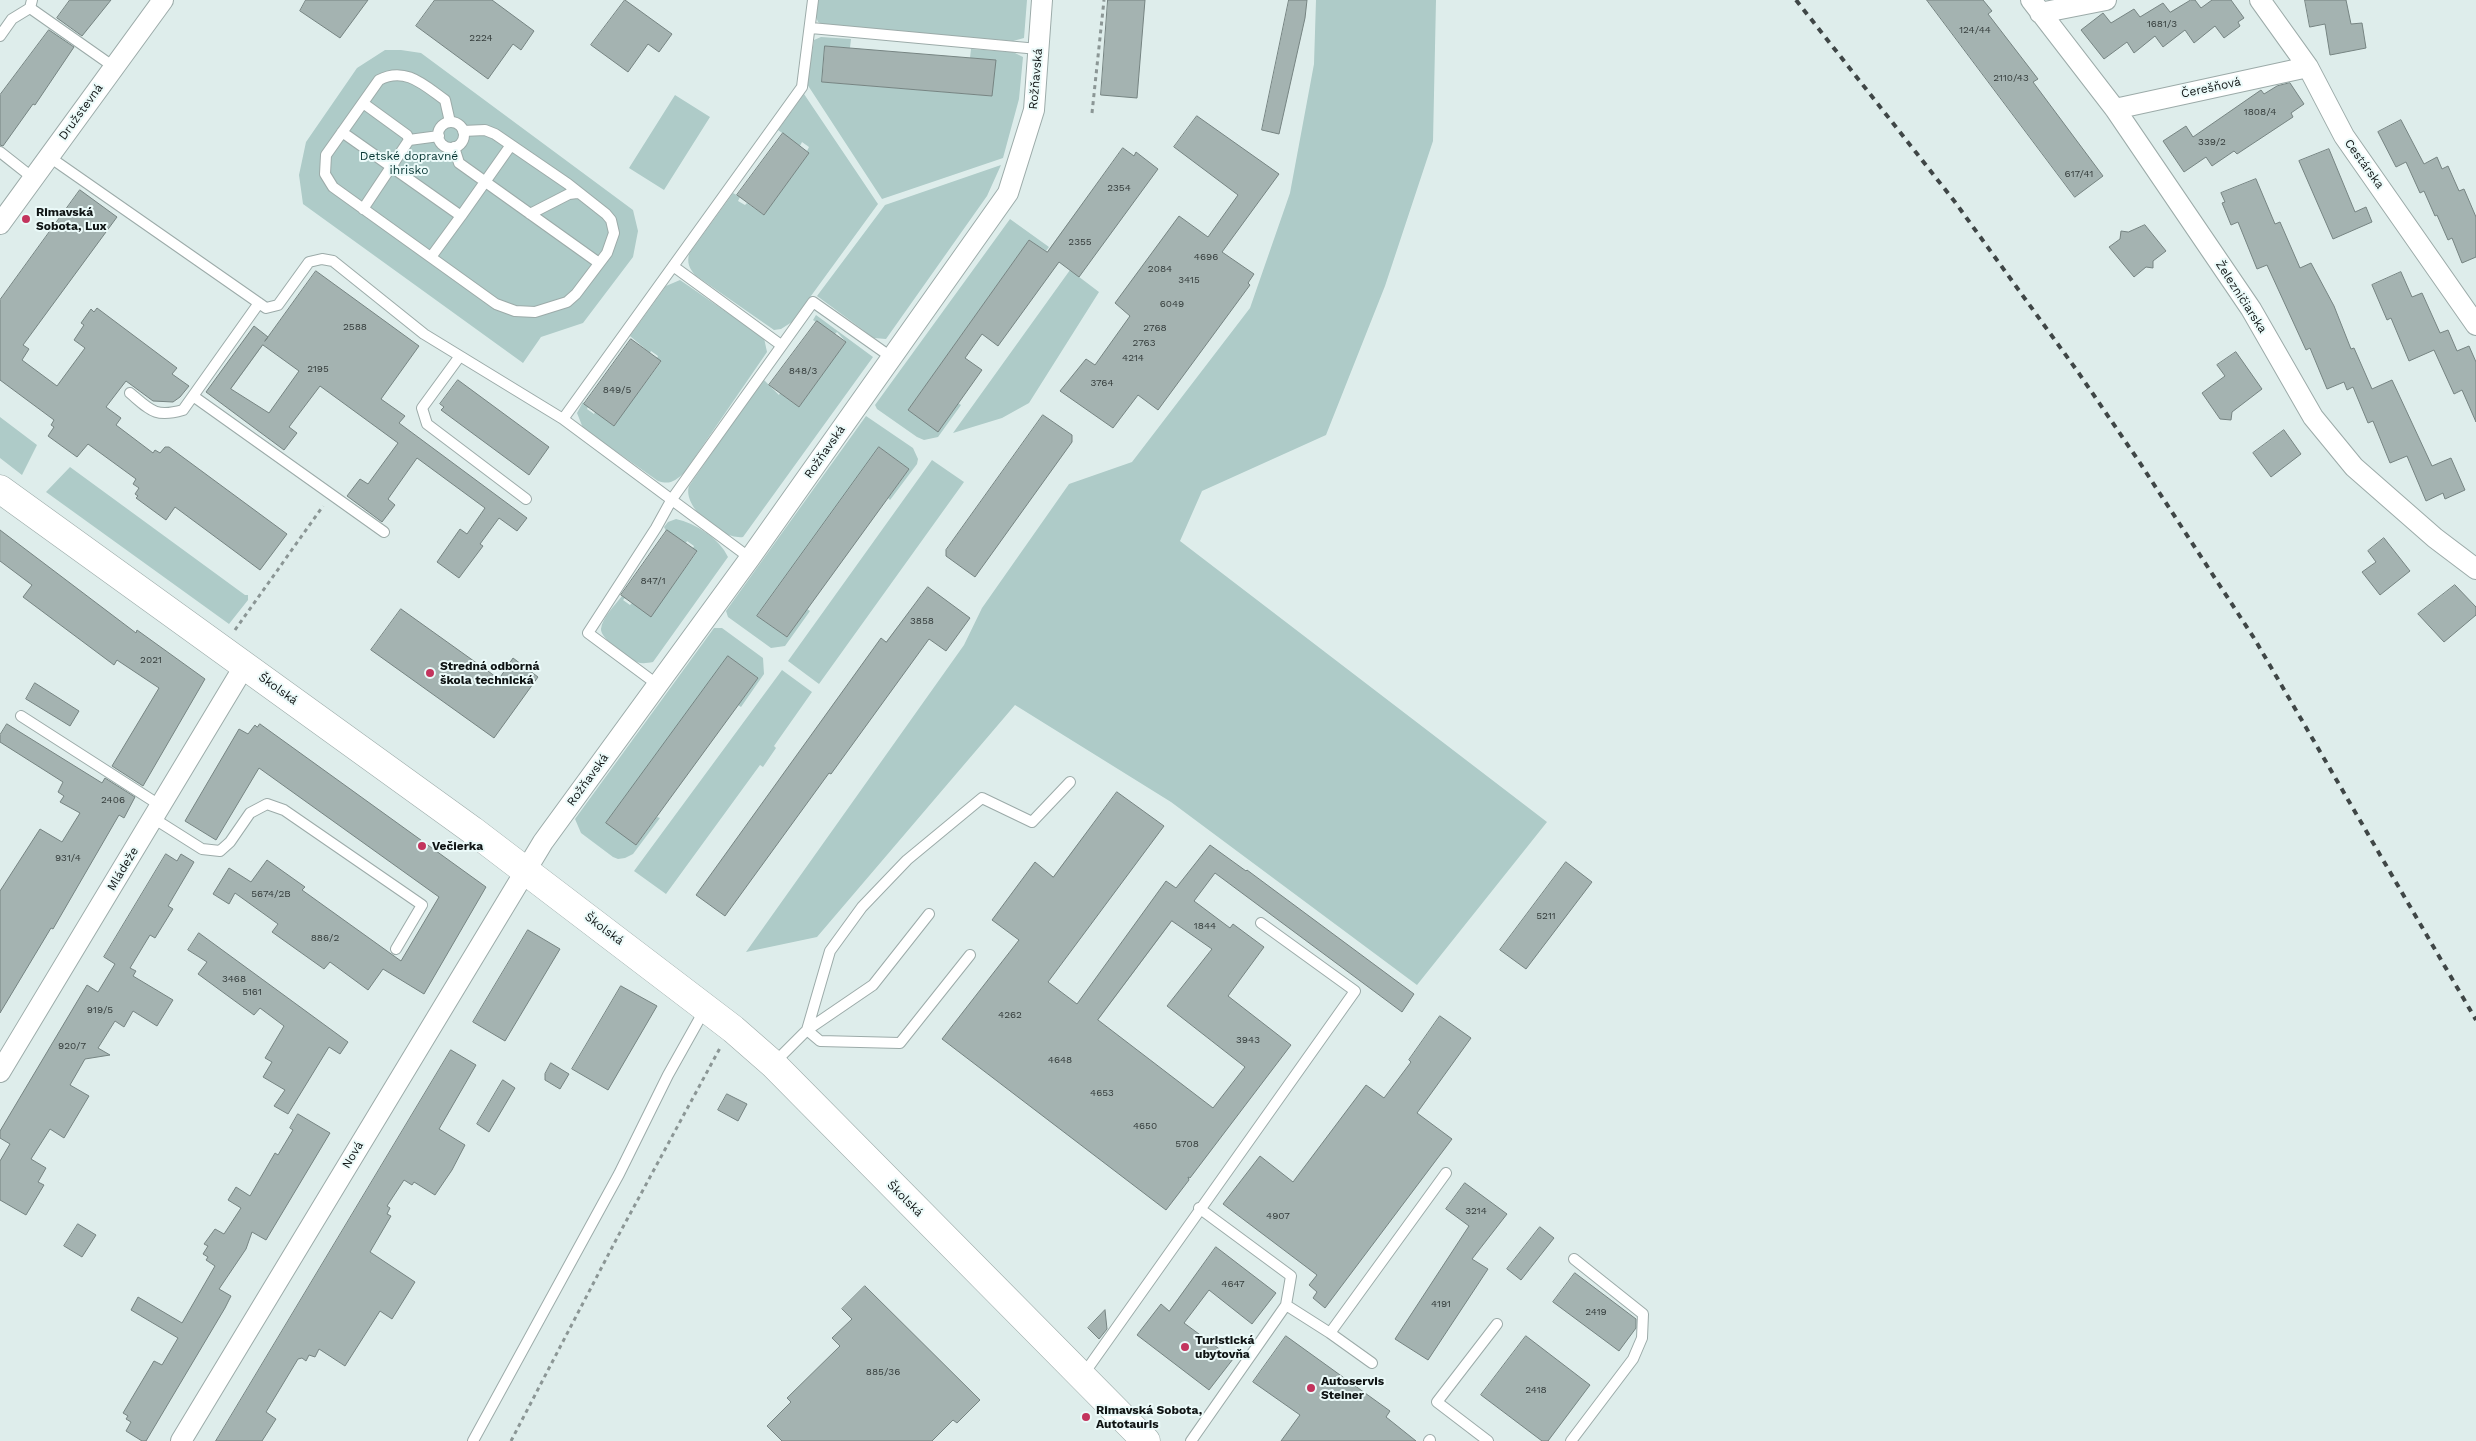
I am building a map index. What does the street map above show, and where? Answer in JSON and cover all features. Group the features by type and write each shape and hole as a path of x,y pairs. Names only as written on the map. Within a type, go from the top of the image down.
{"main road":[{"name":"Školská","path":"0,489 526,870 733,1029 773,1064 1143,1440"}],"street":[{"name":"Družstevná","path":"0,224 164,0"},
{"name":"Rožňavská","path":"526,870 543,842 750,558 1008,193 1034,110 1042,0"},
{"path":"2036,6 2106,0"},
{"name":"Cestárska","path":"2260,0 2308,67 2344,136 2476,325"},
{"name":"Železničiarska","path":"2036,6 2115,109 2251,309 2314,417 2354,467 2435,538 2476,569"},
{"name":"Čerešňová","path":"2115,109 2308,67"},
{"name":"Mládeže","path":"0,1072 245,665"},
{"name":"Nová","path":"181,1441 526,870"}],"lane":[{"path":"563,419 802,87 811,28 813,0"},
{"path":"0,36 12,19 31,4 114,67"},
{"path":"811,28 1038,49"},
{"path":"450,122 445,100 408,76 392,75 379,80 326,155 325,174 333,187 496,304 515,311 535,312 567,302 576,294 612,244 614,233 611,220 511,145 485,130 463,131"},
{"path":"363,103 408,135 410,140"},
{"path":"450,122 460,126 463,131 462,142 454,147 442,144 438,136 440,128 450,122"},
{"path":"342,132 461,216"},
{"path":"363,209 410,140 438,136"},
{"path":"432,258 511,145"},
{"path":"454,147 456,160 599,263"},
{"path":"0,152 33,178"},
{"path":"48,156 266,308 278,305 310,262 322,259 333,261 424,334 563,419 750,558"},
{"path":"530,214 569,194 577,193"},
{"path":"673,266 781,345"},
{"path":"658,685 588,633 656,528 672,499 781,345 813,302 891,357"},
{"path":"130,393 153,413 169,414 183,410 259,303"},
{"path":"460,356 422,408 427,424 526,499"},
{"path":"193,396 384,532"},
{"path":"21,716 157,812 202,849 220,851 230,842 250,813 266,804 284,810 422,905 396,949"},
{"path":"807,1030 830,950 862,907 907,860 982,798 1032,822 1070,782"},
{"path":"773,1064 807,1030 873,985 929,914"},
{"path":"1081,1377 1355,990 1261,923"},
{"path":"807,1030 820,1041 900,1043 970,955"},
{"path":"473,1441 619,1174 668,1075 706,1008"},
{"path":"1330,1333 1446,1173"},
{"path":"1191,1441 1286,1305 1291,1276 1199,1208"},
{"path":"1571,1441 1633,1359 1642,1338 1643,1314 1574,1259"},
{"path":"1286,1305 1372,1363"},
{"path":"1488,1441 1437,1402 1497,1324"}],"path":[{"path":"1092,113 1104,0"},
{"path":"235,630 331,494"},
{"path":"511,1441 708,1067 733,1029"}],"green space":[{"path":"817,0 1027,0 1024,38 1013,41 824,25 818,22 816,17"},
{"path":"1316,0 1436,0 1433,141 1385,286 1326,435 1202,491 1180,541 1547,822 1417,985 1171,802 1015,705 817,937 746,952 964,645 982,608 1069,484 1132,462 1250,308 1290,193 1314,64"},
{"path":"821,37 851,39 850,48 825,46 822,82 992,96 995,60 970,58 971,49 1013,52 1023,57 1019,99 1003,158 882,199 807,84 814,40"},
{"name":"Detské dopravné ihrisko","path":"385,50 421,53 633,210 638,231 633,257 583,323 541,337 523,363 303,204 299,175 306,142 357,68"},
{"path":"804,94 878,204 792,322 781,329 774,330 695,275 689,265 688,257 733,193 740,197 738,201 745,205 747,203 764,215 809,153 807,151 809,147 802,142 800,146 778,130"},
{"path":"675,95 710,117 664,190 629,168"},
{"path":"1001,165 987,196 886,339 874,338 817,296 885,205"},
{"path":"1010,219 1049,247 1046,251 1029,240 908,410 938,431 958,403 961,405 938,437 924,440 877,409 875,405"},
{"path":"1070,270 1099,292 1029,403 1002,418 953,433"},
{"path":"680,280 764,338 767,352 684,473 675,480 666,483 658,481 583,428 577,413 583,402 588,407 587,409 614,425 661,362 657,358 658,356 651,351 650,353 630,336 666,286"},
{"path":"816,315 873,357 743,537 735,537 715,528 698,513 688,495 689,486 763,379 779,395 780,393 799,407 846,342 837,332 835,334 813,320"},
{"path":"866,416 913,448 918,459 917,464 890,500 888,498 909,469 879,447 757,616 787,637 807,609 810,611 785,646 771,648 728,617 726,611"},
{"path":"0,417 37,445 22,475 0,458"},
{"path":"932,460 964,482 819,684 788,661"},
{"path":"70,467 245,595 248,595 248,600 229,624 46,492"},
{"path":"676,519 699,528 713,538 728,557 653,662 639,663 627,657 605,638 601,629 602,625 609,612 622,596 625,598 623,600 630,605 632,603 651,616 697,552 693,548 694,546 687,541 686,543 666,531 664,527 668,522"},
{"path":"714,628 722,628 763,658 764,674 741,707 738,705 758,678 729,657 636,845 657,817 660,818 633,854 625,858 618,859 613,857 581,833 575,819"},
{"path":"782,670 812,692 774,746 776,748 763,767 760,765 666,894 634,871"}],"building":[{"path":"70,0 111,0 82,36 57,18"},
{"path":"306,0 368,0 340,38 300,11"},
{"path":"435,0 492,0 534,31 521,50 513,44 488,79 416,26"},
{"path":"625,0 672,34 659,52 648,44 628,72 591,45"},
{"path":"1108,0 1145,0 1137,98 1101,95"},
{"path":"1289,0 1307,0 1305,18 1279,134 1262,130"},
{"path":"1927,0 1983,0 1992,11 1988,14 2038,79 2033,82 2103,176 2075,197"},
{"path":"2191,0 2195,0 2201,8 2212,0 2231,0 2244,18 2238,22 2240,26 2224,38 2215,26 2194,43 2185,30 2163,47 2155,36 2134,53 2127,42 2104,59 2081,30 2103,13 2111,23 2134,9 2140,17 2163,3 2170,12"},
{"path":"2305,0 2346,0 2351,24 2362,23 2366,48 2330,55 2325,24 2310,27"},
{"path":"49,30 74,47 35,105 33,104 3,146 0,145 0,95"},
{"path":"825,46 996,60 992,96 822,82"},
{"path":"2290,83 2304,104 2291,113 2293,117 2237,154 2234,151 2212,166 2206,157 2184,172 2163,141 2186,126 2193,137 2261,90 2264,94 2277,86"},
{"path":"1197,116 1279,174 1222,252 1254,274 1248,283 1250,285 1158,410 1138,395 1113,428 1060,391 1086,359 1095,365 1130,316 1115,303 1179,216 1208,237 1238,195 1174,147"},
{"path":"2401,120 2424,164 2437,157 2442,169 2448,166 2459,191 2464,189 2476,217 2476,257 2462,263 2452,238 2448,240 2424,191 2420,193 2406,162 2396,167 2378,132"},
{"path":"783,133 809,153 764,215 737,195"},
{"path":"1123,148 1134,156 1136,152 1158,169 1079,277 1059,262 998,346 982,334 965,358 982,370 938,432 908,410 1029,240 1047,252"},
{"path":"2329,149 2355,212 2366,207 2372,222 2333,239 2299,161"},
{"path":"2256,179 2275,224 2280,222 2300,268 2311,263 2334,306 2351,349 2354,348 2372,389 2392,380 2432,466 2451,458 2465,490 2445,499 2443,493 2426,501 2407,456 2390,463 2373,421 2368,423 2353,387 2347,390 2344,382 2327,389 2310,348 2306,350 2267,265 2257,269 2238,222 2231,225 2222,203 2225,202 2221,193"},
{"path":"80,190 117,217 23,345 29,349 22,360 57,386 85,348 74,340 84,325 81,323 91,309 94,312 97,308 177,368 172,374 189,386 173,402 153,401 126,381 106,407 121,418 116,425 153,453 155,450 160,453 165,447 169,447 287,534 260,570 175,507 166,520 136,498 138,496 135,494 139,488 133,484 136,479 88,444 77,457 48,436 54,427 51,425 54,420 0,380 0,300"},
{"path":"2145,225 2166,251 2153,261 2153,268 2146,267 2134,277 2109,247 2120,239 2121,231 2128,232"},
{"path":"316,271 419,346 381,399 405,416 399,423 527,518 517,531 499,518 480,544 483,546 459,578 437,562 460,529 467,534 485,508 417,458 388,499 395,505 382,522 347,496 360,479 368,484 398,443 320,386 289,427 297,433 284,450 206,392 254,326 268,337","holes":["263,345 299,371 269,413 231,389"]},
{"path":"2401,272 2412,297 2422,293 2440,333 2448,330 2457,351 2469,346 2476,362 2476,422 2462,390 2454,394 2434,350 2409,361 2391,318 2387,320 2372,285"},
{"path":"817,321 846,342 799,407 769,385"},
{"path":"631,339 661,361 614,426 584,404"},
{"path":"2236,352 2262,389 2232,412 2231,420 2220,419 2202,393 2225,376 2217,365"},
{"path":"458,380 549,447 529,475 441,410 444,407 440,404"},
{"path":"1043,415 1072,435 1072,442 975,577 946,556 946,550"},
{"path":"2284,430 2301,454 2271,477 2253,453"},
{"path":"879,447 909,469 787,637 757,616"},
{"path":"0,530 136,633 137,630 205,679 143,786 112,766 159,688 117,660 114,665 23,597 32,585 0,561"},
{"path":"667,530 697,551 651,617 621,595"},
{"path":"2384,538 2410,571 2380,595 2362,572 2376,562 2368,551"},
{"path":"2455,585 2476,607 2476,615 2444,642 2418,614"},
{"path":"928,587 970,618 946,651 929,639 725,916 696,895 881,638 886,642"},
{"path":"401,609 499,679 513,658 538,677 494,738 371,650"},
{"path":"728,656 758,678 636,845 606,823"},
{"path":"35,683 79,711 70,726 26,699"},
{"path":"7,724 102,783 105,778 135,797 124,818 119,815 53,929 51,928 0,1013 0,891 40,829 62,842 80,813 60,802 64,796 58,792 63,782 0,742 0,735"},
{"path":"260,724 486,887 424,994 383,969 368,990 330,962 324,969 272,932 278,924 235,893 229,904 213,894 229,868 251,882 267,860 305,887 302,890 401,961 439,897 259,768 216,840 185,821 239,729 248,734 255,725 257,727"},
{"path":"1117,792 1164,826 1048,982 1077,1004 1166,881 1176,888 1210,845 1247,870 1414,994 1402,1012 1215,873 1194,901 1230,928 1233,924 1264,947 1228,996 1291,1045 1190,1178 1188,1177 1189,1180 1166,1210 942,1039 1019,940 992,920 1035,862 1053,877","holes":["1172,921 1212,949 1167,1006 1245,1067 1213,1108 1098,1020"]},
{"path":"166,854 177,861 181,854 194,862 168,906 173,909 155,938 150,935 130,968 136,971 133,976 173,1000 157,1026 133,1011 124,1027 115,1021 98,1048 110,1055 85,1059 70,1085 89,1096 64,1138 50,1129 31,1159 46,1168 38,1182 44,1185 26,1215 0,1200 0,1161 10,1144 0,1138 0,1131 87,985 98,992 115,964 104,957"},
{"path":"1566,862 1592,882 1526,969 1500,950"},
{"path":"528,930 560,949 505,1041 473,1022"},
{"path":"199,933 348,1042 340,1054 329,1047 288,1114 274,1106 285,1090 263,1077 272,1062 265,1058 284,1026 260,1008 254,1015 198,974 207,962 188,950"},
{"path":"621,986 657,1006 608,1090 572,1069"},
{"path":"1440,1016 1471,1038 1417,1113 1452,1139 1325,1308 1313,1298 1317,1292 1309,1285 1317,1275 1223,1204 1260,1156 1293,1182 1366,1085 1384,1098 1411,1062 1409,1060"},
{"path":"451,1050 476,1065 439,1129 465,1145 452,1170 435,1195 414,1182 412,1185 404,1180 387,1206 390,1208 387,1214 391,1216 370,1252 415,1282 392,1319 380,1311 345,1366 319,1349 315,1357 309,1355 306,1361 302,1358 298,1359 266,1412 276,1419 262,1441 216,1441"},
{"path":"551,1063 569,1074 560,1089 545,1080 545,1074"},
{"path":"503,1080 515,1088 489,1132 477,1124"},
{"path":"727,1094 747,1104 738,1121 718,1110"},
{"path":"298,1114 330,1133 266,1240 252,1232 246,1249 219,1289 231,1296 225,1308 146,1441 142,1441 126,1431 131,1422 126,1419 128,1416 123,1413 154,1361 162,1365 178,1338 131,1310 138,1297 182,1323 215,1266 206,1260 208,1257 203,1254 208,1246 204,1244 215,1229 224,1234 241,1208 228,1200 236,1187 250,1196 275,1153 278,1155 293,1130 290,1128"},
{"path":"1465,1183 1507,1214 1472,1259 1488,1269 1428,1360 1395,1339 1469,1226 1446,1209"},
{"path":"78,1224 96,1235 82,1257 64,1246"},
{"path":"1540,1227 1554,1238 1521,1280 1507,1269"},
{"path":"1216,1247 1276,1293 1252,1324 1209,1290 1184,1323 1233,1359 1209,1390 1137,1335 1161,1304 1169,1311"},
{"path":"1575,1273 1636,1319 1636,1328 1619,1351 1553,1302"},
{"path":"865,1286 980,1400 957,1423 953,1420 932,1441 782,1441 767,1426 791,1402 787,1398 840,1346 832,1338 852,1319 842,1309"},
{"path":"1105,1310 1107,1329 1099,1339 1088,1328"},
{"name":"Autoservis Steiner","path":"1286,1336 1390,1411 1386,1417 1416,1441 1281,1441 1300,1415 1253,1382"},
{"path":"1526,1336 1590,1385 1548,1441 1542,1441 1481,1395"}],"railway":[{"path":"1796,0 1955,202 2078,372 2138,460 2254,638 2476,1020"}],"place":[{"name":"Rimavská Sobota, Lux","path":"26,219"},
{"name":"Stredná odborná škola technická","path":"430,673"},
{"name":"Večierka","path":"422,846"},
{"name":"Turistická ubytovňa","path":"1185,1347"},
{"name":"Autoservis Steiner","path":"1311,1388"},
{"name":"Rimavská Sobota, Autotauris","path":"1086,1417"}]}
